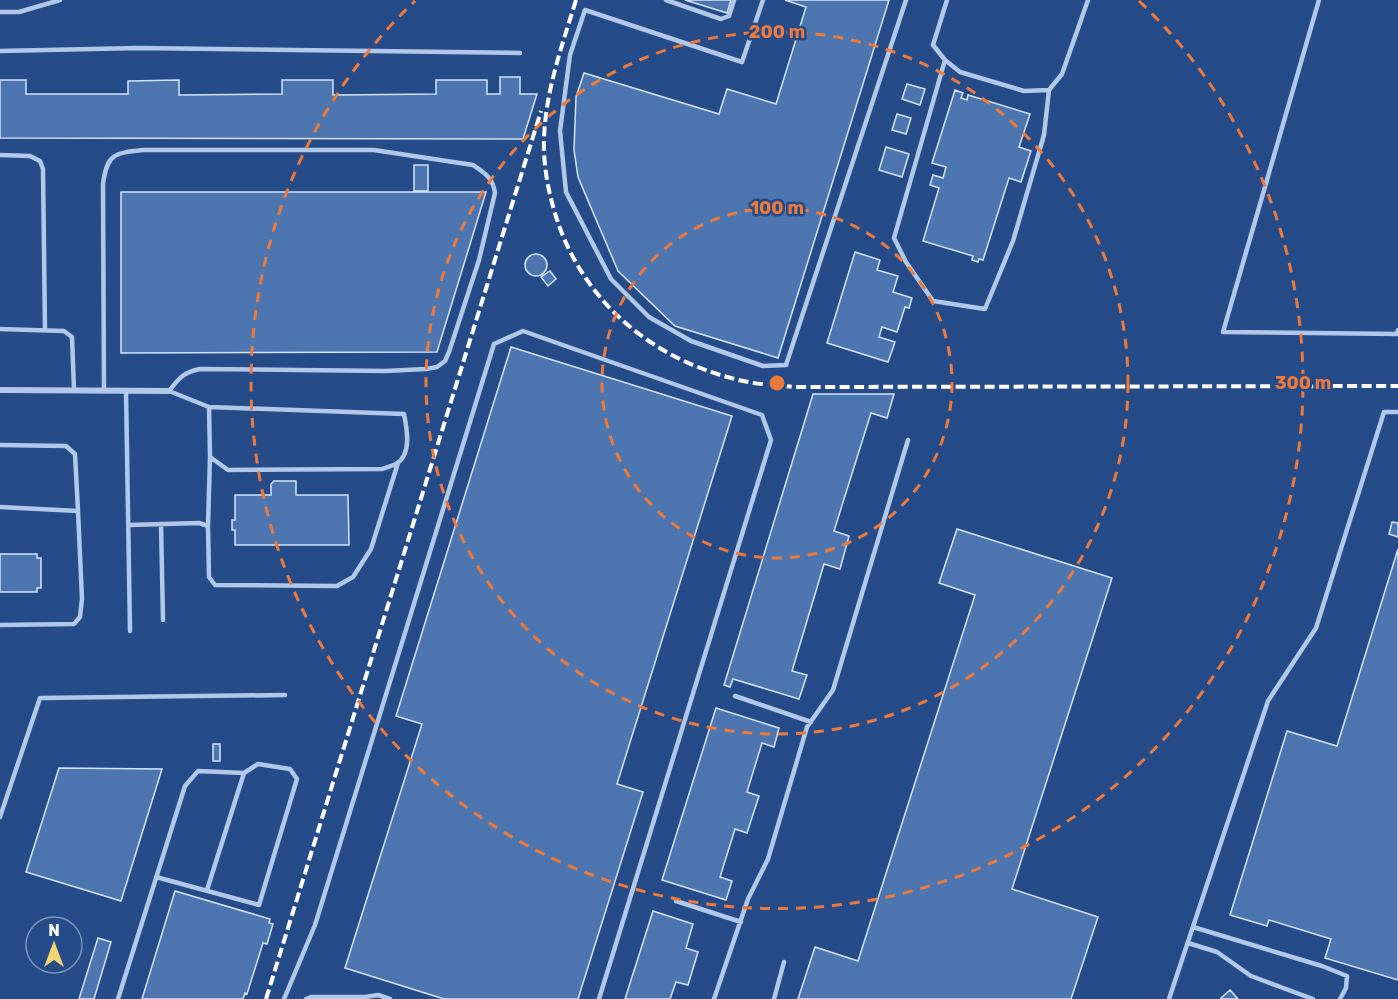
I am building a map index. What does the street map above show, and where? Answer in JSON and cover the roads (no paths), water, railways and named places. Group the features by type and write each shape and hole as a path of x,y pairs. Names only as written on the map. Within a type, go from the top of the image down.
{"street":[{"path":"0,390 169,391"}],"lane":[{"path":"0,12 19,12 45,1 60,0"},
{"path":"666,0 721,19 729,16 734,0"},
{"path":"763,0 742,62 585,10 570,55 560,131 566,192 611,279 649,317 691,341 763,366 786,365 906,0"},
{"path":"947,0 933,45 945,60 960,72 1024,91 1048,90"},
{"path":"945,60 894,238 906,262 933,301 985,309 1013,241 1041,146 1048,90 1062,74 1088,0"},
{"path":"1319,0 1222,332 1398,333"},
{"path":"0,51 138,48 520,53"},
{"path":"104,391 103,184 109,159 115,155 143,150 374,150 473,165 486,173 494,184 493,204 479,260 449,352 445,361 437,367 385,371 200,369 187,372 169,391 208,407 404,414 407,426 406,452 398,463 371,549 353,577 337,586 215,585 209,577 208,407"},
{"path":"0,155 30,156 40,161 44,169 45,330"},
{"path":"0,329 64,331 72,337 74,390"},
{"path":"284,999 315,924 495,344 523,331 762,415 771,440 599,999"},
{"path":"126,391 130,631"},
{"path":"1168,999 1268,701 1316,628 1384,412 1398,412"},
{"path":"714,999 748,899 768,859 807,727 832,690 908,440"},
{"path":"0,445 66,446 75,454 82,599 80,617 74,624 0,625"},
{"path":"210,457 228,470 382,469 398,463"},
{"path":"0,507 78,511"},
{"path":"129,525 199,523 208,526"},
{"path":"161,524 163,620"},
{"path":"0,817 40,698 285,695"},
{"path":"735,696 811,722"},
{"path":"117,999 185,786 198,771 244,773 258,764 290,769 297,779 259,905 156,877"},
{"path":"207,890 244,773"},
{"path":"676,901 741,922"},
{"path":"1193,927 1322,966 1347,976 1346,988 1340,999"},
{"path":"1188,943 1216,952 1251,976 1312,999"},
{"path":"774,999 784,962"},
{"path":"306,999 311,997 365,998 378,995 390,999"}],"railway":[{"path":"576,0 556,68 545,120 546,174 557,220 575,260 592,287 612,310 635,331 688,363 748,382 794,387 1398,386"},
{"path":"266,999 541,111"}]}
